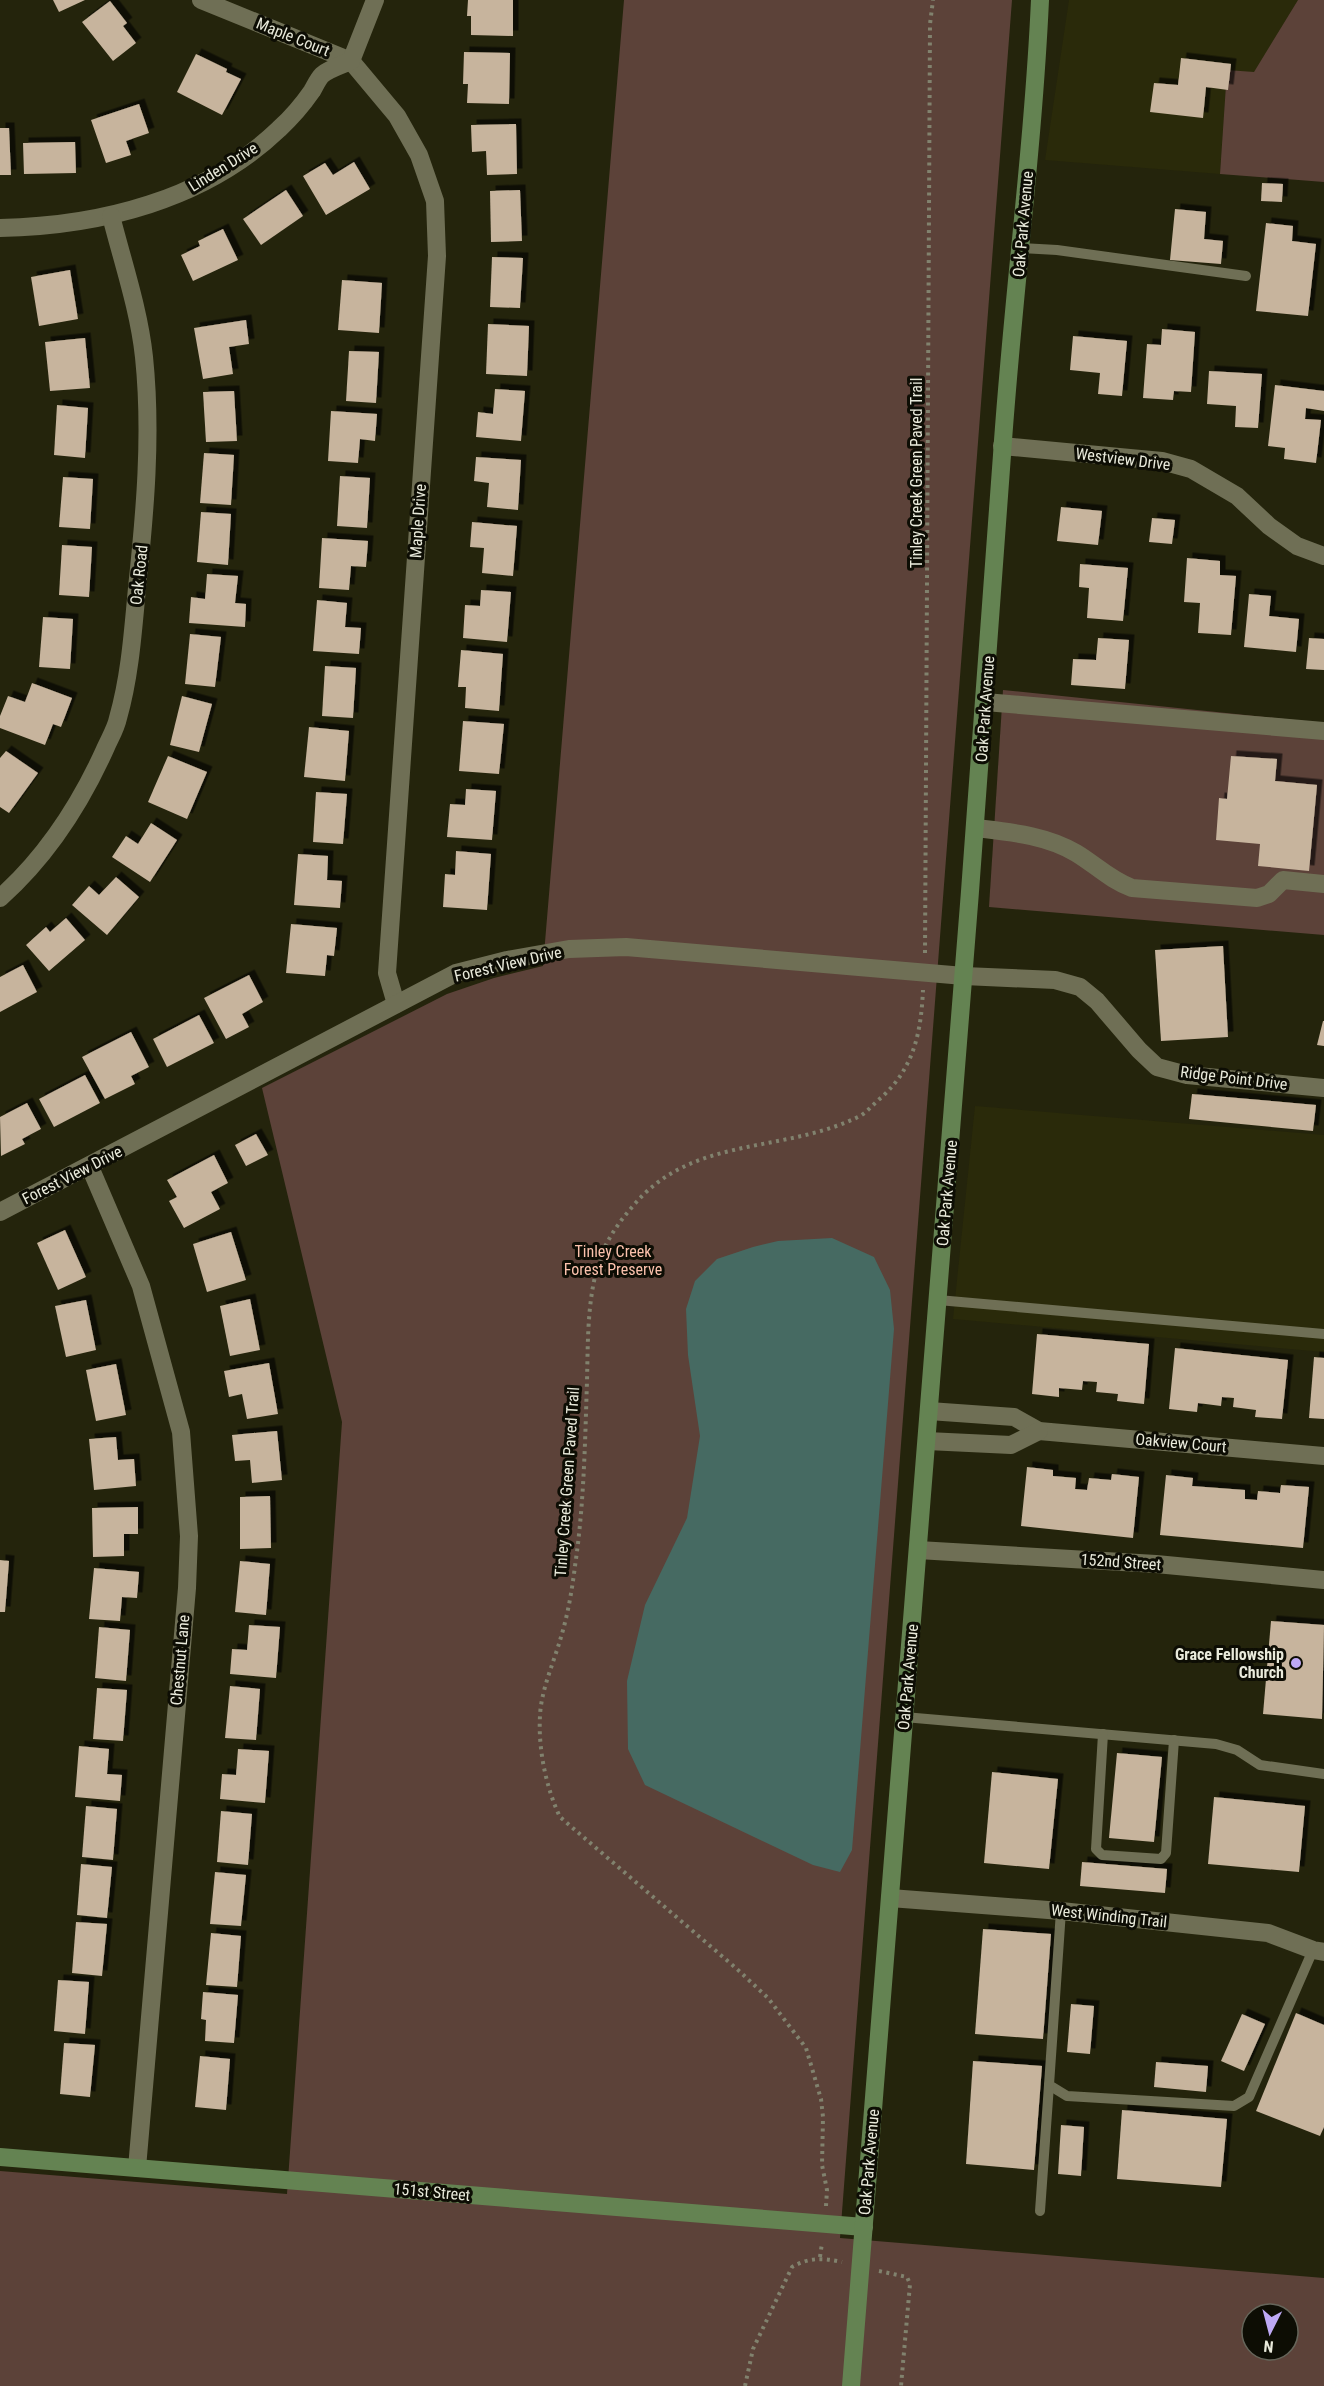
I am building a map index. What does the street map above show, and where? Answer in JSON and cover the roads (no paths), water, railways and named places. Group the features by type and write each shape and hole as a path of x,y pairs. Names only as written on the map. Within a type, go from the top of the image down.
{"street":[{"name":"Maple Court","path":"201,0 351,61"},
{"path":"351,61 375,0"},
{"name":"Oak Park Avenue","path":"851,2386 986,702 1002,446 1021,248 1040,0"},
{"name":"Linden Drive","path":"0,228 61,224 111,216 164,201 246,156 279,129 311,92 322,75 351,61"},
{"name":"Maple Drive","path":"351,61 397,116 419,155 435,201 437,256 387,973 396,1004"},
{"name":"Oak Road","path":"0,898 35,863 65,822 92,778 118,720 130,661 146,485 147,406 144,356 136,310 111,216"},
{"name":"Westview Drive","path":"1002,446 1162,461 1191,469 1237,496 1269,526 1297,546 1324,556"},
{"path":"986,702 1324,731"},
{"path":"976,828 1017,833 1056,843 1076,853 1120,884 1132,888 1257,898 1269,894 1283,880 1324,884"},
{"name":"Forest View Drive","path":"0,1212 90,1167 456,973 507,960 569,949 626,947 964,976"},
{"name":"Ridge Point Drive","path":"964,976 1055,980 1080,987 1097,1001 1139,1050 1157,1067 1187,1075 1324,1088"},
{"name":"Chestnut Lane","path":"90,1167 141,1286 147,1306 181,1432 187,1493 189,1536 187,1588 137,2168"},
{"name":"Oakview Court","path":"929,1411 1014,1417 1039,1431 1324,1455"},
{"path":"927,1441 1011,1445 1039,1431"},
{"name":"152nd Street","path":"918,1550 1156,1564 1324,1580"},
{"name":"West Winding Trail","path":"890,1898 1061,1911 1268,1933 1319,1951"},
{"name":"151st Street","path":"0,2157 864,2227"}],"lane":[{"path":"1021,248 1057,250 1246,276"},
{"path":"938,1300 1324,1334"},
{"path":"904,1717 1216,1744 1237,1750 1260,1765 1324,1774"},
{"path":"1103,1734 1096,1849 1102,1855 1137,1858 1161,1859 1166,1853 1174,1740"},
{"path":"1040,2211 1061,1911"},
{"path":"1049,2085 1067,2097 1233,2106 1249,2097 1319,1951"}],"water":[{"path":"832,1238 874,1257 890,1290 894,1329 852,1850 840,1872 813,1865 645,1785 628,1749 627,1681 645,1605 687,1518 700,1436 688,1355 686,1309 695,1281 717,1259 753,1247 778,1241"}],"place":[{"name":"Grace Fellowship Church","path":"1296,1663"}],"park label":[{"name":"Tinley Creek Forest Preserve","path":"613,1260"}]}
